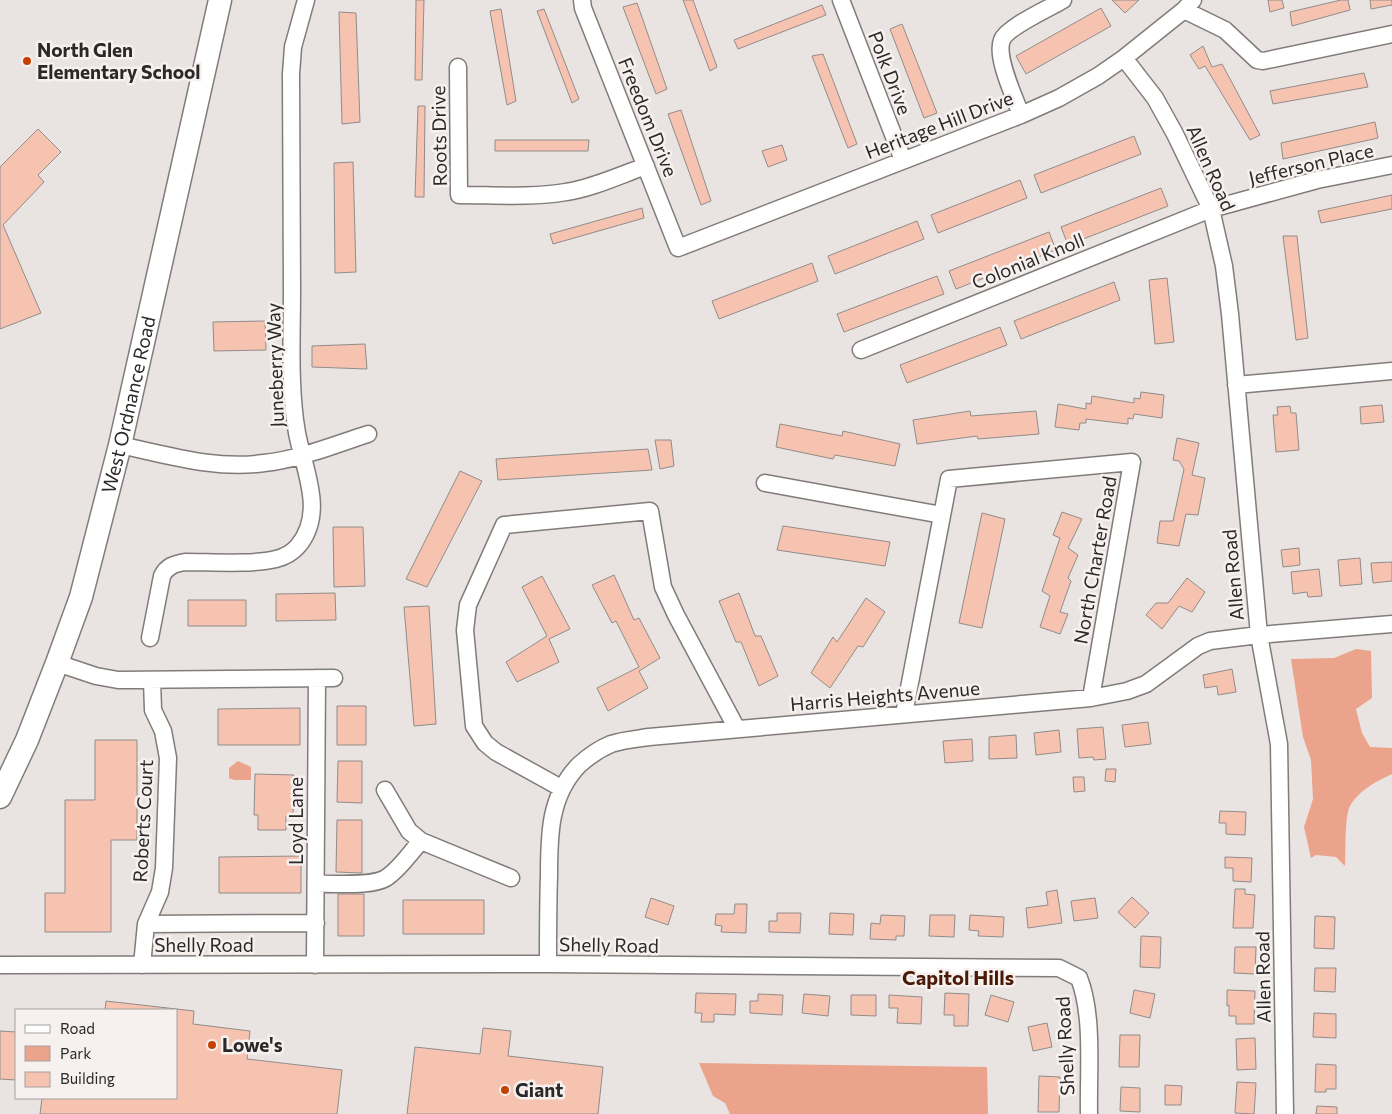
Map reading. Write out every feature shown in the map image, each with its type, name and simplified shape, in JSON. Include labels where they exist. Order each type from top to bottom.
[{"type":"main road","name":"West Ordnance Road","points":[[0,797],[27,740],[81,597],[120,445],[220,0]]},
{"type":"street","name":"Juneberry Way","points":[[150,638],[162,576],[165,570],[172,564],[271,560],[288,554],[298,545],[309,525],[313,498],[302,456],[294,412],[291,74],[293,47],[306,0]]},
{"type":"street","name":"Freedom Drive","points":[[582,0],[583,8],[678,248]]},
{"type":"street","name":"Polk Drive","points":[[841,0],[903,160]]},
{"type":"street","points":[[1021,115],[1000,55],[1002,40],[1010,30],[1063,0]]},
{"type":"street","points":[[1188,5],[1225,30],[1257,60],[1263,61],[1392,34]]},
{"type":"street","name":"Heritage Hill Drive","points":[[678,248],[1021,115],[1059,98],[1098,76],[1124,58],[1188,5]]},
{"type":"street","name":"Allen Road","points":[[1124,58],[1154,98],[1175,134],[1210,209],[1224,266],[1259,635],[1279,744],[1284,1114]]},
{"type":"street","name":"Roots Drive","points":[[458,67],[459,195],[538,196],[567,192],[593,186],[646,166]]},
{"type":"street","name":"Jefferson Place","points":[[1210,209],[1317,180],[1392,165]]},
{"type":"street","name":"Colonial Knoll","points":[[861,350],[1210,209]]},
{"type":"street","points":[[1236,385],[1392,371]]},
{"type":"street","points":[[120,445],[186,460],[226,465],[264,464],[302,456],[368,434]]},
{"type":"street","name":"North Charter Road","points":[[942,515],[949,479],[1132,462],[1091,698]]},
{"type":"street","points":[[765,483],[942,515],[904,714]]},
{"type":"street","points":[[561,788],[496,752],[485,743],[474,726],[465,630],[468,605],[504,525],[650,511],[663,587],[737,729]]},
{"type":"street","name":"Harris Heights Avenue","points":[[548,964],[549,840],[554,805],[561,788],[573,772],[585,760],[610,745],[649,737],[1091,698],[1127,692],[1146,684],[1189,652],[1204,644],[1259,635],[1392,624]]},
{"type":"street","points":[[57,663],[96,676],[118,680],[334,678]]},
{"type":"street","name":"Loyd Lane","points":[[315,965],[318,678]]},
{"type":"street","name":"Roberts Court","points":[[142,965],[146,924],[160,892],[164,868],[168,758],[163,730],[153,710],[152,680]]},
{"type":"street","points":[[385,790],[409,831],[421,840],[511,878]]},
{"type":"street","points":[[316,884],[363,883],[385,879],[421,840]]},
{"type":"street","points":[[146,924],[316,923]]},
{"type":"street","name":"Shelly Road","points":[[0,965],[548,964],[1059,968],[1079,978],[1085,994],[1088,1017],[1089,1114]]},
{"type":"green space","points":[[1356,649],[1371,651],[1372,698],[1356,709],[1362,733],[1370,747],[1392,748],[1392,774],[1364,790],[1351,804],[1346,825],[1345,866],[1336,857],[1316,855],[1311,858],[1304,827],[1313,799],[1311,760],[1303,737],[1291,659],[1334,658]]},
{"type":"green space","points":[[238,761],[251,767],[251,780],[234,780],[229,778],[229,768]]},
{"type":"green space","points":[[699,1063],[987,1067],[988,1114],[730,1114],[725,1103],[713,1096]]},
{"type":"building","points":[[416,0],[424,0],[422,80],[415,80]]},
{"type":"building","points":[[683,0],[693,0],[717,67],[710,71]]},
{"type":"building","points":[[1112,0],[1139,0],[1125,13]]},
{"type":"building","points":[[1268,0],[1282,0],[1284,8],[1270,12]]},
{"type":"building","points":[[1348,0],[1350,10],[1292,26],[1290,12]]},
{"type":"building","points":[[1370,0],[1392,0],[1392,5],[1371,9]]},
{"type":"building","points":[[637,3],[667,89],[656,94],[623,7]]},
{"type":"building","points":[[822,5],[826,15],[738,49],[734,40]]},
{"type":"building","points":[[1101,8],[1111,26],[1026,74],[1016,56]]},
{"type":"building","points":[[501,9],[516,101],[507,105],[490,11]]},
{"type":"building","points":[[544,9],[579,99],[572,103],[537,11]]},
{"type":"building","points":[[339,12],[356,13],[360,122],[342,124]]},
{"type":"building","points":[[902,24],[937,113],[924,118],[890,29]]},
{"type":"building","points":[[1203,46],[1212,67],[1222,64],[1260,135],[1250,140],[1205,66],[1199,69],[1190,55]]},
{"type":"building","points":[[823,54],[857,144],[848,148],[812,56]]},
{"type":"building","points":[[1364,73],[1368,87],[1273,104],[1270,91]]},
{"type":"building","points":[[418,106],[425,106],[424,197],[415,197]]},
{"type":"building","points":[[681,110],[711,201],[701,205],[668,114]]},
{"type":"building","points":[[1375,122],[1378,138],[1283,159],[1281,143]]},
{"type":"building","points":[[38,129],[61,152],[38,175],[44,182],[3,225],[41,313],[0,329],[0,167]]},
{"type":"building","points":[[1134,136],[1141,154],[1041,193],[1034,175]]},
{"type":"building","points":[[495,140],[589,140],[588,151],[495,151]]},
{"type":"building","points":[[782,145],[787,160],[768,167],[762,151]]},
{"type":"building","points":[[353,162],[356,272],[335,273],[334,163]]},
{"type":"building","points":[[1020,180],[1027,198],[938,233],[931,215]]},
{"type":"building","points":[[1161,188],[1168,206],[1068,245],[1061,227]]},
{"type":"building","points":[[1392,195],[1392,209],[1321,223],[1318,211]]},
{"type":"building","points":[[642,208],[644,218],[553,244],[550,234]]},
{"type":"building","points":[[917,221],[924,239],[835,274],[828,256]]},
{"type":"building","points":[[1049,232],[1056,250],[956,289],[949,271]]},
{"type":"building","points":[[1283,236],[1297,236],[1308,338],[1296,340]]},
{"type":"building","points":[[812,263],[818,281],[719,319],[712,301]]},
{"type":"building","points":[[937,276],[944,294],[844,332],[837,314]]},
{"type":"building","points":[[1167,278],[1174,342],[1155,344],[1149,280]]},
{"type":"building","points":[[1114,282],[1120,300],[1021,339],[1014,321]]},
{"type":"building","points":[[265,321],[266,350],[214,351],[213,322]]},
{"type":"building","points":[[1000,327],[1007,345],[907,383],[900,365]]},
{"type":"building","points":[[365,344],[367,369],[312,367],[312,346]]},
{"type":"building","points":[[1141,392],[1164,395],[1162,418],[1134,414],[1133,419],[1128,418],[1128,424],[1086,419],[1086,423],[1080,423],[1079,430],[1055,427],[1058,404],[1086,409],[1086,403],[1091,404],[1092,396],[1134,403],[1134,398],[1140,399]]},
{"type":"building","points":[[1382,405],[1384,422],[1361,424],[1360,407]]},
{"type":"building","points":[[1290,406],[1291,413],[1296,413],[1299,450],[1276,452],[1273,415],[1278,415],[1277,407]]},
{"type":"building","points":[[970,411],[971,416],[1036,411],[1039,434],[978,439],[977,436],[917,444],[913,420]]},
{"type":"building","points":[[780,424],[842,436],[843,431],[900,444],[895,466],[835,455],[833,459],[776,447]]},
{"type":"building","points":[[1177,438],[1199,443],[1192,475],[1205,478],[1198,515],[1186,514],[1179,546],[1157,543],[1160,521],[1173,521],[1184,469],[1179,461],[1173,460]]},
{"type":"building","points":[[655,440],[671,440],[674,466],[660,469]]},
{"type":"building","points":[[648,449],[652,470],[498,480],[496,459]]},
{"type":"building","points":[[460,471],[482,481],[427,587],[406,579]]},
{"type":"building","points":[[1062,512],[1082,519],[1068,548],[1078,555],[1068,578],[1071,581],[1060,612],[1068,614],[1060,634],[1040,627],[1050,596],[1042,591],[1060,538],[1053,535]]},
{"type":"building","points":[[982,513],[1005,519],[982,628],[959,623]]},
{"type":"building","points":[[783,526],[890,542],[885,566],[777,550]]},
{"type":"building","points":[[333,527],[363,527],[365,586],[334,587]]},
{"type":"building","points":[[1299,548],[1300,565],[1283,567],[1281,550]]},
{"type":"building","points":[[1360,558],[1362,584],[1340,586],[1338,560]]},
{"type":"building","points":[[1392,562],[1392,581],[1373,583],[1371,563]]},
{"type":"building","points":[[1319,569],[1322,596],[1308,597],[1307,592],[1293,594],[1291,572]]},
{"type":"building","points":[[614,575],[634,620],[639,618],[660,658],[639,671],[648,688],[608,711],[597,688],[639,667],[616,621],[612,623],[592,585]]},
{"type":"building","points":[[542,576],[570,629],[549,639],[559,662],[517,682],[506,662],[547,636],[522,587]]},
{"type":"building","points":[[1187,578],[1205,592],[1192,612],[1179,606],[1162,629],[1146,615],[1156,603],[1168,603]]},
{"type":"building","points":[[335,593],[336,620],[276,621],[276,594]]},
{"type":"building","points":[[739,593],[755,636],[761,636],[778,676],[759,686],[741,642],[736,642],[719,601]]},
{"type":"building","points":[[866,598],[885,612],[863,647],[858,646],[830,688],[811,673],[833,637],[837,642]]},
{"type":"building","points":[[188,600],[246,600],[246,626],[188,626]]},
{"type":"building","points":[[429,606],[436,724],[414,726],[404,607]]},
{"type":"building","points":[[1232,669],[1236,692],[1218,695],[1217,686],[1205,688],[1203,675]]},
{"type":"building","points":[[337,706],[366,706],[366,745],[337,745]]},
{"type":"building","points":[[300,708],[300,745],[218,745],[218,709]]},
{"type":"building","points":[[1148,722],[1151,744],[1125,747],[1122,725]]},
{"type":"building","points":[[1103,727],[1106,759],[1094,760],[1093,757],[1079,758],[1077,729]]},
{"type":"building","points":[[1059,730],[1061,752],[1036,755],[1034,733]]},
{"type":"building","points":[[1016,735],[1017,758],[989,759],[989,737]]},
{"type":"building","points":[[972,739],[973,761],[945,763],[943,741]]},
{"type":"building","points":[[95,740],[137,740],[137,840],[111,840],[111,932],[45,932],[45,893],[65,893],[65,800],[95,800]]},
{"type":"building","points":[[338,761],[362,761],[362,803],[337,802]]},
{"type":"building","points":[[1106,769],[1116,769],[1115,782],[1105,781]]},
{"type":"building","points":[[255,774],[294,775],[293,816],[286,816],[286,830],[258,830],[258,815],[254,815]]},
{"type":"building","points":[[1073,777],[1084,777],[1085,791],[1074,792]]},
{"type":"building","points":[[1220,811],[1246,812],[1245,835],[1226,834],[1226,823],[1219,823]]},
{"type":"building","points":[[337,820],[362,820],[362,873],[336,872]]},
{"type":"building","points":[[301,856],[301,893],[219,893],[219,857]]},
{"type":"building","points":[[1225,857],[1252,858],[1251,882],[1233,881],[1233,868],[1225,868]]},
{"type":"building","points":[[1235,889],[1245,889],[1245,894],[1255,895],[1253,928],[1233,928]]},
{"type":"building","points":[[1057,890],[1062,923],[1028,928],[1026,908],[1048,905],[1046,892]]},
{"type":"building","points":[[338,894],[364,894],[364,936],[338,936]]},
{"type":"building","points":[[1132,897],[1149,913],[1135,928],[1118,912]]},
{"type":"building","points":[[651,898],[674,906],[668,925],[645,917]]},
{"type":"building","points":[[1095,898],[1098,918],[1074,921],[1071,901]]},
{"type":"building","points":[[403,900],[484,900],[484,934],[403,934]]},
{"type":"building","points":[[735,904],[747,904],[746,933],[721,932],[722,926],[715,925],[716,914],[734,914]]},
{"type":"building","points":[[777,913],[801,913],[800,933],[769,932],[769,921],[777,921]]},
{"type":"building","points":[[830,913],[854,914],[853,935],[829,934]]},
{"type":"building","points":[[881,915],[905,916],[904,936],[896,936],[896,940],[870,939],[871,923],[880,924]]},
{"type":"building","points":[[930,915],[955,915],[954,937],[929,936]]},
{"type":"building","points":[[970,915],[1004,917],[1003,937],[978,936],[979,931],[969,930]]},
{"type":"building","points":[[1315,916],[1335,917],[1334,949],[1314,948]]},
{"type":"building","points":[[1141,936],[1161,937],[1160,968],[1140,967]]},
{"type":"building","points":[[1235,947],[1256,947],[1255,974],[1234,973]]},
{"type":"building","points":[[1315,968],[1336,968],[1335,992],[1314,991]]},
{"type":"building","points":[[1134,990],[1155,994],[1150,1018],[1130,1013]]},
{"type":"building","points":[[1227,990],[1255,991],[1254,1024],[1236,1024],[1236,1016],[1229,1016]]},
{"type":"building","points":[[696,993],[736,994],[735,1015],[714,1014],[714,1022],[701,1022],[702,1013],[695,1013]]},
{"type":"building","points":[[945,993],[969,994],[968,1026],[954,1026],[954,1015],[944,1015]]},
{"type":"building","points":[[758,994],[783,995],[782,1015],[750,1013],[750,1001],[758,1001]]},
{"type":"building","points":[[804,994],[830,996],[828,1016],[802,1013]]},
{"type":"building","points":[[851,995],[876,995],[876,1016],[851,1015]]},
{"type":"building","points":[[889,995],[922,997],[921,1024],[897,1023],[898,1008],[889,1008]]},
{"type":"building","points":[[991,995],[1014,1002],[1008,1022],[985,1015]]},
{"type":"building","name":"Lowe's","points":[[106,1001],[176,1009],[105,1009]]},
{"type":"building","name":"Lowe's","points":[[178,1009],[194,1011],[193,1024],[250,1031],[247,1059],[342,1070],[337,1114],[40,1114],[42,1099],[178,1099]]},
{"type":"building","points":[[1314,1013],[1336,1014],[1336,1038],[1313,1037]]},
{"type":"building","points":[[1047,1023],[1052,1047],[1033,1051],[1028,1027]]},
{"type":"building","name":"Giant","points":[[483,1028],[511,1031],[508,1056],[603,1067],[598,1114],[407,1114],[415,1047],[480,1054]]},
{"type":"building","points":[[0,1031],[15,1032],[15,1080],[0,1079]]},
{"type":"building","points":[[1120,1035],[1140,1035],[1139,1067],[1119,1067]]},
{"type":"building","points":[[1255,1038],[1256,1069],[1237,1070],[1236,1039]]},
{"type":"building","points":[[1316,1064],[1336,1065],[1336,1089],[1326,1089],[1326,1092],[1315,1092]]},
{"type":"building","points":[[1039,1076],[1060,1077],[1059,1112],[1038,1112]]},
{"type":"building","points":[[1237,1082],[1256,1083],[1254,1114],[1235,1113]]},
{"type":"building","points":[[1165,1085],[1182,1086],[1181,1105],[1165,1105]]},
{"type":"building","points":[[1121,1087],[1140,1088],[1140,1112],[1120,1111]]},
{"type":"building","points":[[1317,1106],[1337,1107],[1337,1114],[1316,1114]]},
{"type":"place","name":"North Glen Elementary School","points":[[27,61]]},
{"type":"place","name":"Lowe's","points":[[212,1045]]},
{"type":"place","name":"Giant","points":[[505,1090]]},
{"type":"district","name":"Capitol Hills","points":[[958,978]]}]
